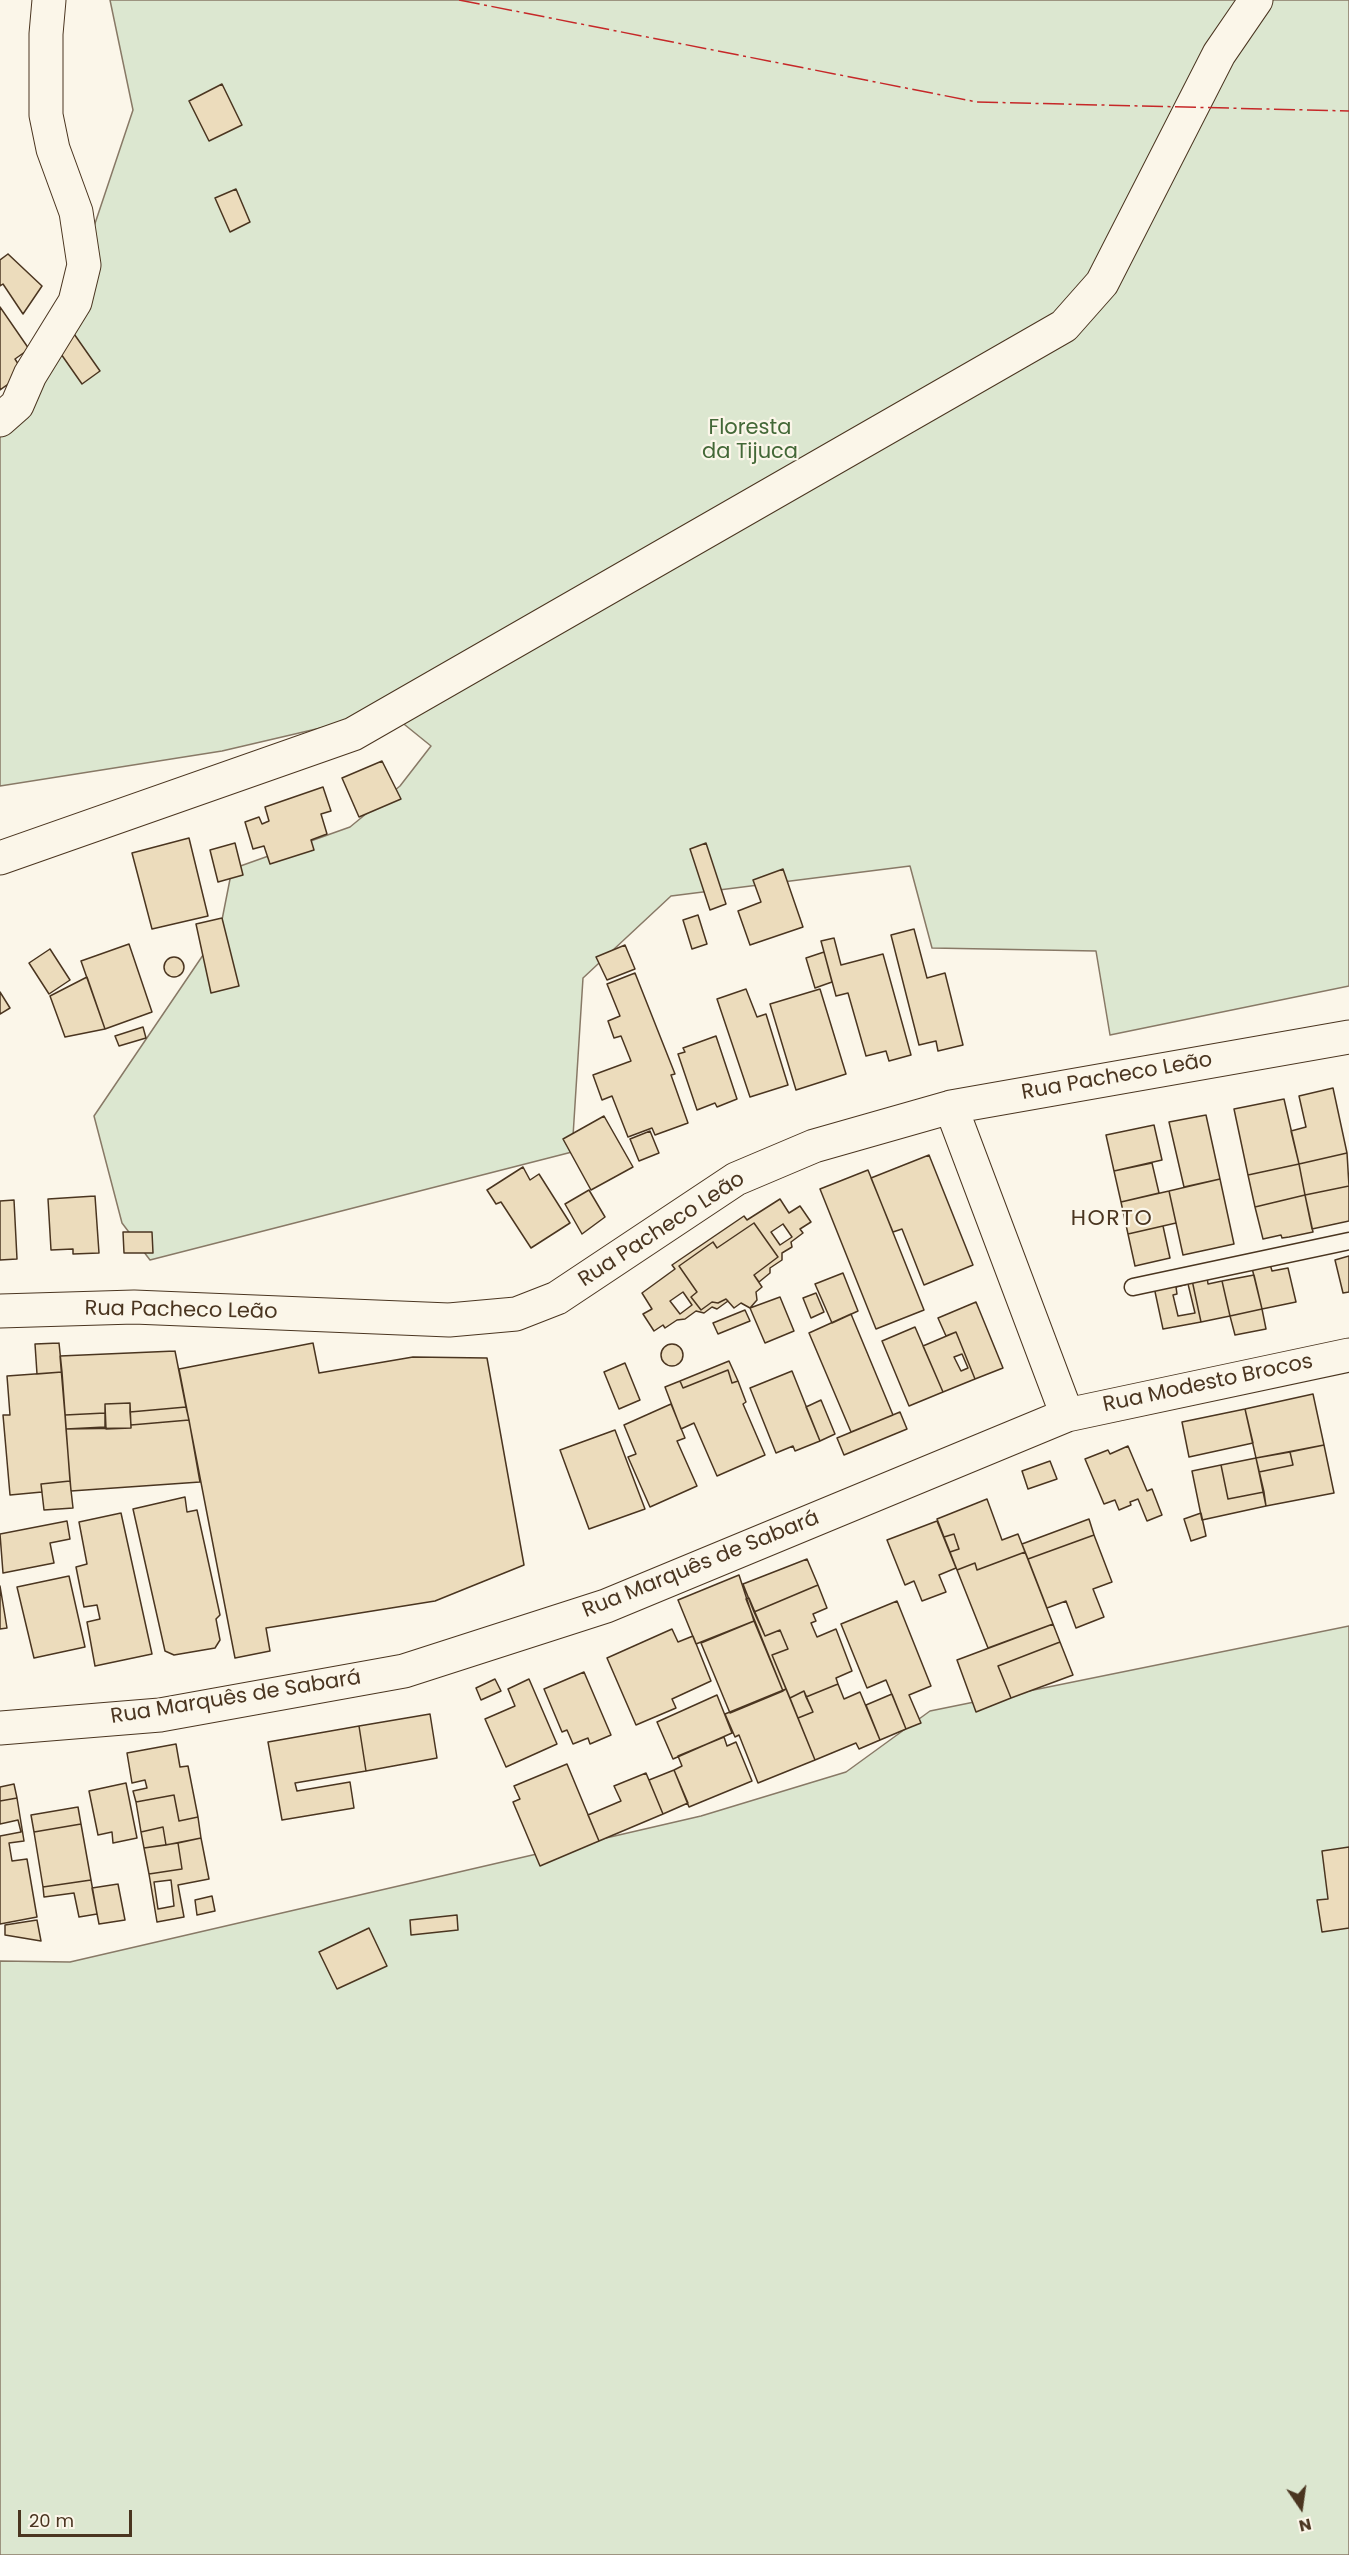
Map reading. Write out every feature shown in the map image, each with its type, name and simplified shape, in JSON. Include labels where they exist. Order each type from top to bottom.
[{"type":"street","points":[[0,420],[17,405],[30,375],[75,302],[84,265],[76,212],[53,149],[46,115],[46,34],[49,0]]},
{"type":"street","points":[[0,858],[353,734],[1064,326],[1102,283],[1220,54],[1256,0]]},
{"type":"street","name":"Rua Pacheco Leão","points":[[0,1311],[134,1307],[449,1320],[516,1314],[558,1298],[736,1179],[814,1146],[951,1107],[1349,1037]]},
{"type":"street","points":[[951,1107],[1067,1415]]},
{"type":"street","name":"Rua Modesto Brocos","points":[[1067,1415],[1349,1354]]},
{"type":"street","name":"Rua Marquês de Sabará","points":[[0,1728],[160,1715],[404,1671],[606,1606],[1067,1415]]},
{"type":"lane","points":[[1132,1287],[1349,1241]]},
{"type":"green space","name":"Floresta da Tijuca","points":[[110,0],[1349,0],[1349,986],[1110,1035],[1096,951],[932,948],[910,866],[671,896],[583,978],[572,1152],[150,1260],[122,1223],[94,1116],[220,930],[232,869],[350,827],[400,786],[431,746],[389,712],[222,751],[0,786],[0,414],[64,316],[133,110]]},
{"type":"green space","points":[[1349,1626],[1349,2555],[0,2555],[0,1961],[70,1962],[701,1816],[846,1772],[930,1711]]},
{"type":"building","points":[[222,84],[242,125],[209,141],[189,101]]},
{"type":"building","points":[[236,189],[250,222],[230,232],[215,198]]},
{"type":"building","points":[[8,254],[42,286],[23,314],[3,284],[0,286],[0,260]]},
{"type":"building","points":[[0,307],[29,349],[15,359],[24,373],[0,390]]},
{"type":"building","points":[[72,331],[100,371],[82,384],[54,344]]},
{"type":"building","points":[[382,761],[401,799],[359,817],[342,778]]},
{"type":"building","points":[[323,787],[331,811],[321,814],[327,834],[311,840],[314,850],[270,864],[264,846],[253,849],[245,822],[259,817],[262,824],[269,821],[265,807]]},
{"type":"building","points":[[189,838],[208,916],[152,929],[132,853]]},
{"type":"building","points":[[235,843],[243,875],[218,882],[210,850]]},
{"type":"building","points":[[706,843],[726,904],[710,910],[690,849]]},
{"type":"building","points":[[783,869],[803,927],[750,945],[738,911],[761,902],[753,880]]},
{"type":"building","points":[[698,915],[707,944],[692,949],[683,920]]},
{"type":"building","points":[[222,918],[239,986],[211,993],[196,924]]},
{"type":"building","points":[[914,929],[927,978],[945,973],[963,1045],[938,1051],[936,1041],[919,1045],[891,935]]},
{"type":"building","points":[[834,938],[841,965],[883,954],[911,1055],[889,1061],[886,1051],[866,1056],[848,993],[836,996],[821,941]]},
{"type":"building","points":[[129,944],[152,1012],[105,1029],[81,961]]},
{"type":"building","points":[[625,945],[635,969],[607,980],[596,957]]},
{"type":"building","points":[[50,949],[70,980],[49,994],[29,963]]},
{"type":"building","points":[[824,952],[832,982],[815,988],[806,958]]},
{"type":"building","points":[[174,957],[181,960],[184,967],[181,974],[174,977],[167,974],[164,967],[167,960]]},
{"type":"building","points":[[635,973],[675,1074],[671,1075],[688,1123],[655,1135],[652,1128],[628,1137],[612,1096],[602,1100],[593,1075],[631,1061],[621,1036],[614,1038],[608,1021],[620,1016],[607,984]]},
{"type":"building","points":[[87,977],[105,1029],[65,1037],[50,996]]},
{"type":"building","points":[[746,989],[757,1017],[766,1014],[788,1085],[750,1097],[717,999]]},
{"type":"building","points":[[820,989],[846,1074],[796,1090],[770,1004]]},
{"type":"building","points":[[0,992],[10,1008],[0,1014]]},
{"type":"building","points":[[143,1027],[146,1038],[119,1046],[115,1036]]},
{"type":"building","points":[[716,1036],[737,1099],[717,1107],[715,1103],[697,1110],[678,1054],[685,1052],[683,1048]]},
{"type":"building","points":[[1333,1088],[1347,1153],[1299,1164],[1291,1131],[1306,1127],[1299,1096]]},
{"type":"building","points":[[1284,1099],[1299,1164],[1248,1175],[1234,1109]]},
{"type":"building","points":[[1206,1115],[1220,1179],[1184,1187],[1169,1122]]},
{"type":"building","points":[[604,1116],[633,1167],[591,1190],[563,1139]]},
{"type":"building","points":[[1154,1125],[1162,1160],[1114,1171],[1106,1135]]},
{"type":"building","points":[[650,1131],[659,1153],[639,1161],[630,1139]]},
{"type":"building","points":[[1347,1153],[1349,1186],[1305,1195],[1299,1164]]},
{"type":"building","points":[[929,1155],[973,1265],[924,1285],[902,1229],[893,1232],[871,1178]]},
{"type":"building","points":[[1152,1163],[1159,1193],[1121,1202],[1114,1171]]},
{"type":"building","points":[[1299,1164],[1305,1195],[1255,1207],[1248,1175]]},
{"type":"building","points":[[523,1167],[530,1180],[539,1174],[570,1223],[531,1248],[501,1202],[496,1204],[487,1190]]},
{"type":"building","points":[[868,1170],[924,1310],[876,1329],[820,1189]]},
{"type":"building","points":[[1220,1179],[1234,1244],[1183,1255],[1169,1191]]},
{"type":"building","points":[[1349,1186],[1349,1221],[1312,1229],[1305,1195]]},
{"type":"building","points":[[589,1190],[605,1217],[582,1234],[565,1204]]},
{"type":"building","points":[[1169,1191],[1176,1223],[1128,1234],[1121,1202]]},
{"type":"building","points":[[1305,1195],[1313,1232],[1263,1239],[1255,1207]]},
{"type":"building","points":[[95,1196],[99,1253],[73,1254],[73,1249],[51,1250],[48,1199]]},
{"type":"building","points":[[780,1199],[789,1213],[800,1206],[811,1222],[800,1229],[803,1233],[791,1242],[792,1247],[782,1253],[782,1260],[770,1268],[770,1273],[759,1282],[754,1275],[778,1257],[754,1223],[717,1248],[713,1242],[679,1266],[697,1292],[691,1297],[701,1310],[712,1302],[718,1303],[726,1299],[728,1301],[717,1309],[712,1307],[704,1313],[696,1311],[685,1319],[677,1320],[665,1328],[663,1325],[654,1331],[643,1314],[652,1309],[642,1293],[675,1269],[672,1265],[744,1216],[747,1220]],"holes":[[[783,1224],[792,1237],[780,1245],[771,1232]],[[683,1292],[692,1305],[680,1314],[670,1301]]]},
{"type":"building","points":[[14,1200],[17,1259],[0,1260],[0,1201]]},
{"type":"building","points":[[754,1223],[778,1257],[754,1275],[762,1287],[756,1292],[757,1300],[750,1308],[741,1303],[734,1308],[726,1299],[718,1303],[712,1302],[701,1310],[691,1297],[697,1292],[679,1266],[713,1242],[717,1248]]},
{"type":"building","points":[[1163,1226],[1170,1258],[1135,1266],[1128,1234]]},
{"type":"building","points":[[123,1232],[152,1232],[153,1253],[124,1253]]},
{"type":"building","points":[[1349,1256],[1349,1292],[1343,1293],[1335,1260]]},
{"type":"building","points":[[1270,1264],[1272,1271],[1288,1268],[1296,1302],[1262,1309],[1252,1268]]},
{"type":"building","points":[[843,1273],[858,1311],[832,1323],[815,1284]]},
{"type":"building","points":[[1254,1275],[1262,1309],[1230,1316],[1222,1281]]},
{"type":"building","points":[[1207,1277],[1208,1284],[1222,1281],[1230,1316],[1201,1322],[1192,1280]]},
{"type":"building","points":[[1192,1280],[1201,1322],[1163,1329],[1154,1287]],"holes":[[[1188,1284],[1195,1313],[1178,1316],[1173,1295],[1177,1294],[1176,1287]]]},
{"type":"building","points":[[816,1293],[824,1312],[811,1318],[803,1298]]},
{"type":"building","points":[[780,1297],[794,1331],[765,1343],[750,1308]]},
{"type":"building","points":[[976,1302],[1003,1368],[975,1379],[956,1332],[946,1336],[938,1318]]},
{"type":"building","points":[[1262,1309],[1266,1329],[1235,1335],[1230,1316]]},
{"type":"building","points":[[745,1310],[750,1321],[718,1334],[713,1323]]},
{"type":"building","points":[[851,1314],[893,1415],[851,1432],[809,1333]]},
{"type":"building","points":[[915,1327],[943,1392],[909,1406],[882,1341]]},
{"type":"building","points":[[956,1332],[975,1379],[943,1392],[923,1346]],"holes":[[[962,1354],[968,1368],[961,1371],[954,1357]]]},
{"type":"building","points":[[59,1343],[62,1372],[37,1374],[35,1344]]},
{"type":"building","points":[[313,1343],[319,1373],[413,1357],[487,1358],[524,1565],[435,1601],[266,1628],[270,1651],[235,1658],[179,1369]]},
{"type":"building","points":[[672,1344],[680,1347],[683,1355],[680,1363],[672,1366],[664,1363],[661,1355],[664,1347]]},
{"type":"building","points":[[175,1351],[186,1407],[130,1412],[130,1403],[105,1404],[105,1413],[65,1415],[60,1356]]},
{"type":"building","points":[[729,1361],[738,1381],[732,1383],[728,1370],[683,1388],[680,1381]]},
{"type":"building","points":[[625,1363],[640,1400],[619,1409],[604,1372]]},
{"type":"building","points":[[728,1370],[732,1383],[738,1381],[746,1402],[743,1404],[765,1455],[717,1476],[694,1423],[681,1429],[665,1387],[680,1381],[683,1388]]},
{"type":"building","points":[[792,1371],[820,1441],[795,1451],[793,1446],[776,1453],[750,1388]]},
{"type":"building","points":[[62,1372],[70,1481],[41,1484],[42,1492],[10,1495],[3,1415],[10,1415],[7,1376]]},
{"type":"building","points":[[1313,1394],[1324,1445],[1256,1458],[1245,1409]]},
{"type":"building","points":[[821,1400],[835,1434],[820,1441],[806,1407]]},
{"type":"building","points":[[130,1403],[131,1428],[106,1429],[105,1404]]},
{"type":"building","points":[[671,1404],[685,1438],[677,1441],[697,1486],[650,1507],[628,1457],[636,1454],[624,1425]]},
{"type":"building","points":[[186,1407],[189,1420],[131,1425],[130,1412]]},
{"type":"building","points":[[1245,1409],[1253,1443],[1189,1457],[1182,1422]]},
{"type":"building","points":[[900,1412],[907,1429],[844,1455],[837,1438]]},
{"type":"building","points":[[105,1413],[105,1427],[66,1429],[65,1415]]},
{"type":"building","points":[[189,1420],[200,1482],[71,1491],[66,1429],[131,1428],[131,1425]]},
{"type":"building","points":[[615,1430],[645,1509],[589,1529],[560,1450]]},
{"type":"building","points":[[1324,1445],[1334,1493],[1266,1506],[1259,1472],[1293,1465],[1290,1452]]},
{"type":"building","points":[[1128,1446],[1147,1491],[1152,1489],[1162,1515],[1147,1521],[1138,1499],[1119,1510],[1115,1500],[1104,1504],[1085,1459],[1108,1450],[1110,1454]]},
{"type":"building","points":[[1290,1452],[1293,1465],[1259,1472],[1256,1458]]},
{"type":"building","points":[[1256,1458],[1264,1492],[1228,1499],[1221,1465]]},
{"type":"building","points":[[1050,1461],[1057,1479],[1028,1489],[1022,1471]]},
{"type":"building","points":[[1221,1465],[1228,1499],[1264,1492],[1266,1506],[1202,1520],[1192,1471]]},
{"type":"building","points":[[70,1481],[73,1508],[44,1510],[41,1484]]},
{"type":"building","points":[[185,1497],[187,1512],[197,1510],[220,1615],[216,1619],[220,1640],[215,1648],[174,1655],[165,1651],[133,1509]]},
{"type":"building","points":[[987,1499],[1002,1540],[1018,1534],[1025,1552],[977,1570],[975,1563],[957,1570],[950,1552],[959,1549],[954,1534],[944,1537],[937,1519]]},
{"type":"building","points":[[121,1513],[152,1654],[95,1666],[87,1622],[100,1619],[97,1605],[84,1607],[76,1567],[87,1564],[79,1522]]},
{"type":"building","points":[[1201,1513],[1206,1536],[1191,1541],[1184,1519]]},
{"type":"building","points":[[1089,1519],[1094,1535],[1028,1559],[1022,1544]]},
{"type":"building","points":[[67,1521],[70,1539],[50,1543],[54,1563],[3,1573],[0,1534]]},
{"type":"building","points":[[937,1521],[956,1568],[939,1575],[946,1592],[922,1601],[914,1581],[905,1585],[887,1540]]},
{"type":"building","points":[[954,1534],[959,1549],[950,1552],[944,1537]]},
{"type":"building","points":[[1094,1535],[1112,1582],[1093,1589],[1104,1617],[1076,1628],[1066,1601],[1047,1608],[1028,1559]]},
{"type":"building","points":[[1025,1552],[1053,1624],[988,1648],[957,1570],[975,1563],[977,1570]]},
{"type":"building","points":[[807,1559],[818,1585],[754,1612],[743,1584]]},
{"type":"building","points":[[739,1575],[754,1621],[696,1644],[678,1600]]},
{"type":"building","points":[[69,1576],[85,1647],[34,1658],[17,1587]]},
{"type":"building","points":[[818,1585],[827,1608],[813,1614],[816,1621],[811,1623],[817,1637],[836,1629],[852,1671],[836,1678],[838,1684],[806,1697],[804,1691],[790,1698],[772,1655],[788,1649],[780,1630],[765,1636],[754,1612]]},
{"type":"building","points":[[0,1586],[7,1628],[0,1629]]},
{"type":"building","points":[[749,1598],[765,1636],[780,1630],[788,1649],[772,1655],[786,1689],[783,1691],[746,1599]]},
{"type":"building","points":[[897,1601],[931,1686],[909,1695],[921,1723],[906,1729],[886,1680],[867,1688],[841,1624]]},
{"type":"building","points":[[754,1621],[783,1691],[730,1713],[701,1643]]},
{"type":"building","points":[[1053,1624],[1060,1642],[998,1666],[1011,1698],[976,1712],[957,1660]]},
{"type":"building","points":[[672,1629],[678,1642],[693,1636],[711,1681],[672,1699],[676,1708],[636,1725],[607,1658]]},
{"type":"building","points":[[1060,1642],[1073,1675],[1011,1698],[998,1666]]},
{"type":"building","points":[[584,1672],[611,1735],[590,1744],[588,1738],[573,1744],[567,1730],[562,1732],[544,1689]]},
{"type":"building","points":[[495,1679],[501,1691],[481,1700],[476,1688]]},
{"type":"building","points":[[529,1679],[557,1744],[506,1767],[485,1719],[515,1706],[508,1689]]},
{"type":"building","points":[[838,1684],[844,1699],[860,1692],[880,1740],[859,1749],[856,1743],[815,1760],[798,1718],[813,1712],[806,1697]]},
{"type":"building","points":[[786,1689],[815,1760],[758,1783],[739,1735],[735,1737],[725,1714]]},
{"type":"building","points":[[804,1691],[813,1712],[798,1718],[790,1698]]},
{"type":"building","points":[[892,1694],[906,1729],[880,1740],[866,1705]]},
{"type":"building","points":[[717,1695],[732,1733],[673,1759],[657,1722]]},
{"type":"building","points":[[430,1714],[437,1758],[366,1771],[359,1726]]},
{"type":"building","points":[[359,1726],[366,1771],[295,1783],[297,1791],[350,1782],[354,1808],[282,1820],[268,1742]]},
{"type":"building","points":[[724,1737],[727,1746],[736,1742],[752,1781],[689,1807],[674,1770],[682,1766],[678,1756]]},
{"type":"building","points":[[176,1744],[180,1767],[188,1766],[198,1817],[179,1821],[174,1795],[136,1802],[133,1791],[147,1788],[145,1780],[132,1783],[127,1753]]},
{"type":"building","points":[[567,1764],[599,1841],[540,1866],[513,1802],[520,1799],[514,1786]]},
{"type":"building","points":[[674,1770],[688,1803],[663,1814],[649,1780]]},
{"type":"building","points":[[646,1773],[663,1814],[599,1841],[588,1815],[621,1801],[614,1786]]},
{"type":"building","points":[[126,1783],[137,1838],[113,1843],[112,1832],[98,1835],[89,1791]]},
{"type":"building","points":[[14,1784],[17,1798],[0,1801],[0,1787]]},
{"type":"building","points":[[174,1795],[179,1821],[198,1817],[201,1838],[166,1845],[163,1827],[141,1832],[136,1802]]},
{"type":"building","points":[[17,1798],[24,1841],[9,1843],[12,1861],[27,1859],[37,1917],[0,1924],[0,1836],[21,1832],[18,1820],[0,1824],[0,1801]]},
{"type":"building","points":[[78,1807],[81,1824],[34,1832],[31,1815]]},
{"type":"building","points":[[81,1824],[91,1880],[43,1887],[34,1832]]},
{"type":"building","points":[[163,1827],[166,1845],[144,1848],[141,1832]]},
{"type":"building","points":[[201,1838],[209,1879],[178,1885],[184,1917],[157,1922],[149,1874],[182,1869],[178,1843]],"holes":[[[171,1880],[174,1906],[158,1909],[154,1882]]]},
{"type":"building","points":[[178,1843],[182,1869],[149,1874],[144,1848]]},
{"type":"building","points":[[1349,1847],[1349,1928],[1322,1932],[1317,1900],[1328,1899],[1322,1851]]},
{"type":"building","points":[[91,1880],[97,1914],[79,1917],[74,1893],[44,1897],[43,1887]]},
{"type":"building","points":[[118,1884],[125,1920],[99,1924],[92,1888]]},
{"type":"building","points":[[212,1896],[215,1911],[197,1915],[195,1900]]},
{"type":"building","points":[[457,1915],[458,1930],[411,1935],[410,1920]]},
{"type":"building","points":[[37,1920],[41,1941],[5,1935],[5,1925]]},
{"type":"building","points":[[369,1928],[387,1966],[337,1989],[319,1952]]},
{"type":"power","points":[[459,0],[977,102],[1349,111]]},
{"type":"district","name":"HORTO","points":[[1112,1219]]}]
